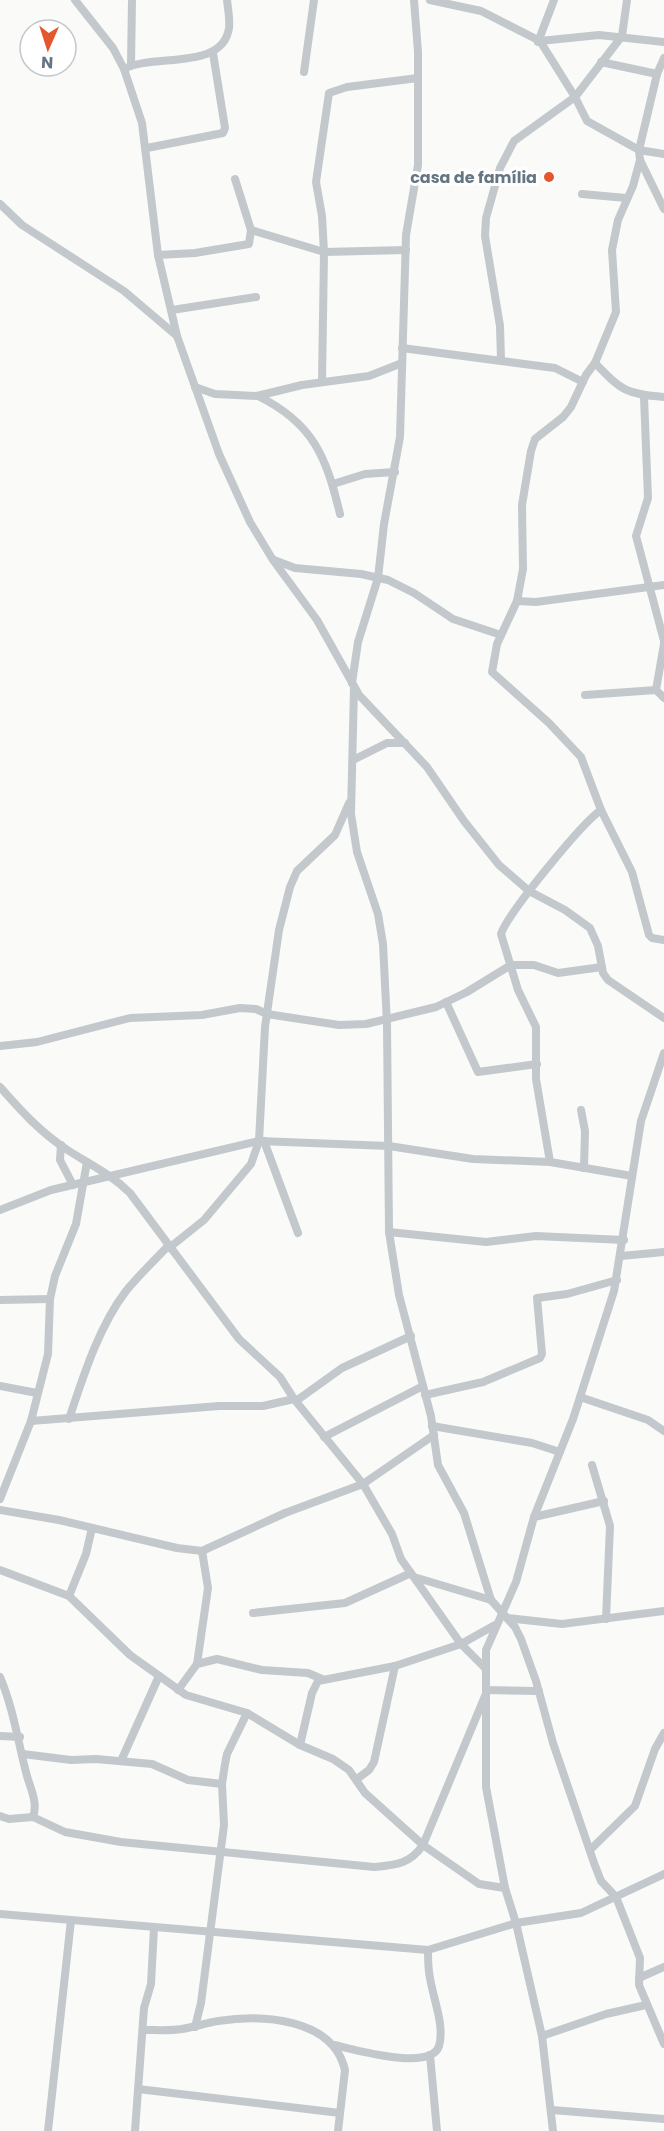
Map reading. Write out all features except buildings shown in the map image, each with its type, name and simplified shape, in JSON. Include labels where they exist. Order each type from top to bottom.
[{"type":"street","points":[[75,0],[127,67]]},
{"type":"street","points":[[132,0],[127,67],[147,148],[158,255],[177,336],[232,483],[273,560],[318,620],[353,685],[427,767],[498,865],[529,891],[566,910],[590,928],[598,946],[603,973],[615,986],[664,1018]]},
{"type":"street","points":[[127,67],[213,53],[224,42],[229,28],[227,0]]},
{"type":"street","points":[[304,72],[314,0]]},
{"type":"street","points":[[414,0],[418,78],[417,165],[406,250],[402,418],[395,472],[384,524],[378,578],[358,642],[353,685],[351,797],[357,852],[379,924],[387,1021],[389,1233],[399,1295],[424,1390],[438,1465],[464,1513],[491,1600],[521,1639],[539,1691],[553,1743],[601,1881],[616,1897],[640,1958],[639,1978],[646,2005],[664,2044]]},
{"type":"street","points":[[430,0],[489,14],[539,41],[576,97],[587,121],[640,155],[664,154]]},
{"type":"street","points":[[539,41],[555,0]]},
{"type":"street","points":[[501,360],[500,326],[485,236],[486,218],[500,168],[509,149],[522,133],[576,97],[622,36],[627,0]]},
{"type":"street","points":[[539,41],[581,36],[622,36],[664,42]]},
{"type":"street","points":[[147,148],[224,134],[213,53]]},
{"type":"street","points":[[664,58],[657,74],[640,155],[618,220],[612,250],[616,312],[596,363],[583,382],[571,407],[564,417],[536,439],[531,451],[522,505],[524,550],[517,601],[501,635],[492,672],[575,749],[581,758],[601,810],[632,872],[649,935],[652,938],[664,940]]},
{"type":"street","points":[[601,62],[657,74]]},
{"type":"street","points":[[322,382],[324,252],[322,216],[315,182],[329,93],[347,87],[386,84],[418,78]]},
{"type":"street","points":[[640,155],[664,209]]},
{"type":"street","points":[[158,255],[195,253],[246,245],[251,240],[250,230],[235,179]]},
{"type":"street","points":[[582,194],[626,198]]},
{"type":"street","points":[[0,204],[22,225],[123,291],[177,336]]},
{"type":"street","points":[[250,230],[324,252],[406,250]]},
{"type":"street","points":[[172,310],[256,297]]},
{"type":"street","points":[[402,348],[555,368],[583,382]]},
{"type":"street","points":[[195,387],[214,394],[257,396],[282,389],[369,376],[402,363]]},
{"type":"street","points":[[596,363],[615,384],[644,397],[664,397]]},
{"type":"street","points":[[278,406],[282,389]]},
{"type":"street","points":[[204,410],[214,394]]},
{"type":"street","points":[[257,396],[278,406],[306,429],[313,438],[333,484],[340,514]]},
{"type":"street","points":[[644,397],[648,498],[639,518],[636,536],[664,642],[657,690],[664,698]]},
{"type":"street","points":[[333,484],[365,474],[395,472]]},
{"type":"street","points":[[273,560],[295,568],[361,573],[378,578],[403,587],[453,619],[501,635]]},
{"type":"street","points":[[517,601],[536,602],[648,585],[664,585]]},
{"type":"street","points":[[585,695],[657,690]]},
{"type":"street","points":[[353,760],[387,743],[405,743]]},
{"type":"street","points":[[69,1419],[81,1381],[110,1316],[126,1291],[169,1247],[204,1220],[251,1164],[261,1141],[267,1014],[279,930],[292,879],[297,871],[335,835],[351,797]]},
{"type":"street","points":[[550,1162],[536,1079],[534,1018],[522,999],[502,930],[529,891],[585,825],[601,810]]},
{"type":"street","points":[[0,1046],[37,1042],[145,1016],[202,1015],[240,1008],[339,1025],[387,1021],[446,1002],[511,964],[534,965],[558,974],[602,967]]},
{"type":"street","points":[[446,1002],[478,1072],[537,1064]]},
{"type":"street","points":[[197,1664],[217,1659],[262,1670],[308,1673],[322,1678],[357,1675],[395,1666],[461,1644],[496,1624],[504,1616],[534,1517],[580,1397],[617,1280],[641,1121],[664,1053]]},
{"type":"street","points":[[0,1087],[34,1125],[61,1145],[112,1176],[130,1193],[239,1339],[280,1377],[295,1400],[363,1484],[413,1575],[461,1644],[485,1668]]},
{"type":"street","points":[[581,1110],[585,1131],[584,1168]]},
{"type":"street","points":[[261,1141],[298,1233]]},
{"type":"street","points":[[0,1210],[51,1190],[261,1141],[389,1146],[473,1159],[550,1162],[632,1176]]},
{"type":"street","points":[[61,1145],[60,1160],[73,1185]]},
{"type":"street","points":[[0,1499],[31,1421],[48,1354],[50,1299],[55,1276],[76,1224],[87,1162]]},
{"type":"street","points":[[389,1233],[486,1242],[536,1236],[624,1239]]},
{"type":"street","points":[[621,1256],[664,1252]]},
{"type":"street","points":[[324,1437],[424,1390],[483,1382],[540,1358],[542,1354],[537,1298],[576,1292],[617,1280]]},
{"type":"street","points":[[0,1300],[50,1299]]},
{"type":"street","points":[[31,1421],[219,1406],[263,1406],[295,1400],[342,1368],[411,1336]]},
{"type":"street","points":[[0,1386],[37,1393]]},
{"type":"street","points":[[580,1397],[648,1420],[664,1431]]},
{"type":"street","points":[[0,1510],[177,1548],[202,1551],[285,1513],[363,1484],[433,1430],[532,1443],[560,1452]]},
{"type":"street","points":[[592,1465],[604,1502],[610,1541],[606,1619]]},
{"type":"street","points":[[534,1517],[604,1502]]},
{"type":"street","points":[[69,1596],[86,1554],[92,1528]]},
{"type":"street","points":[[178,1690],[197,1664],[208,1588],[202,1551]]},
{"type":"street","points":[[0,1570],[69,1596],[130,1655],[178,1690],[198,1700],[247,1713],[300,1745],[333,1759],[357,1779],[364,1793],[423,1845],[479,1884],[505,1888]]},
{"type":"street","points":[[253,1613],[345,1603],[413,1575],[491,1600]]},
{"type":"street","points":[[504,1616],[562,1624],[664,1611]]},
{"type":"street","points":[[496,1624],[486,1650],[484,1776],[505,1888],[516,1923],[542,2036],[553,2131]]},
{"type":"street","points":[[357,1779],[369,1770],[374,1762],[395,1666]]},
{"type":"street","points":[[121,1761],[159,1676]]},
{"type":"street","points":[[0,1677],[20,1737],[35,1805],[33,1817]]},
{"type":"street","points":[[300,1745],[312,1693],[322,1678]]},
{"type":"street","points":[[486,1692],[539,1691]]},
{"type":"street","points":[[0,1816],[9,1819],[33,1817],[65,1832],[122,1842],[374,1866],[400,1865],[416,1856],[423,1845],[486,1692]]},
{"type":"street","points":[[195,2027],[201,2003],[224,1825],[222,1784],[227,1754],[247,1713]]},
{"type":"street","points":[[590,1850],[635,1806],[655,1749],[664,1733]]},
{"type":"street","points":[[0,1736],[20,1737]]},
{"type":"street","points":[[23,1754],[71,1760],[121,1761],[156,1765],[188,1780],[222,1784]]},
{"type":"street","points":[[0,1914],[428,1950],[516,1923],[581,1913],[664,1874]]},
{"type":"street","points":[[48,2131],[71,1920]]},
{"type":"street","points":[[135,2131],[145,2030],[144,2008],[151,1984],[154,1928]]},
{"type":"street","points":[[145,2030],[195,2027],[219,2020],[242,2019],[297,2023],[310,2028],[334,2045],[393,2057],[419,2059],[430,2055],[439,2045],[439,2024],[429,1976],[428,1950]]},
{"type":"street","points":[[639,1978],[664,1967]]},
{"type":"street","points":[[542,2036],[606,2014],[646,2005]]},
{"type":"street","points":[[334,2045],[345,2070],[338,2131]]},
{"type":"street","points":[[430,2055],[437,2131]]},
{"type":"street","points":[[138,2089],[340,2113]]},
{"type":"street","points":[[552,2110],[664,2119]]},
{"type":"place","name":"casa de família","points":[[549,177]]}]
